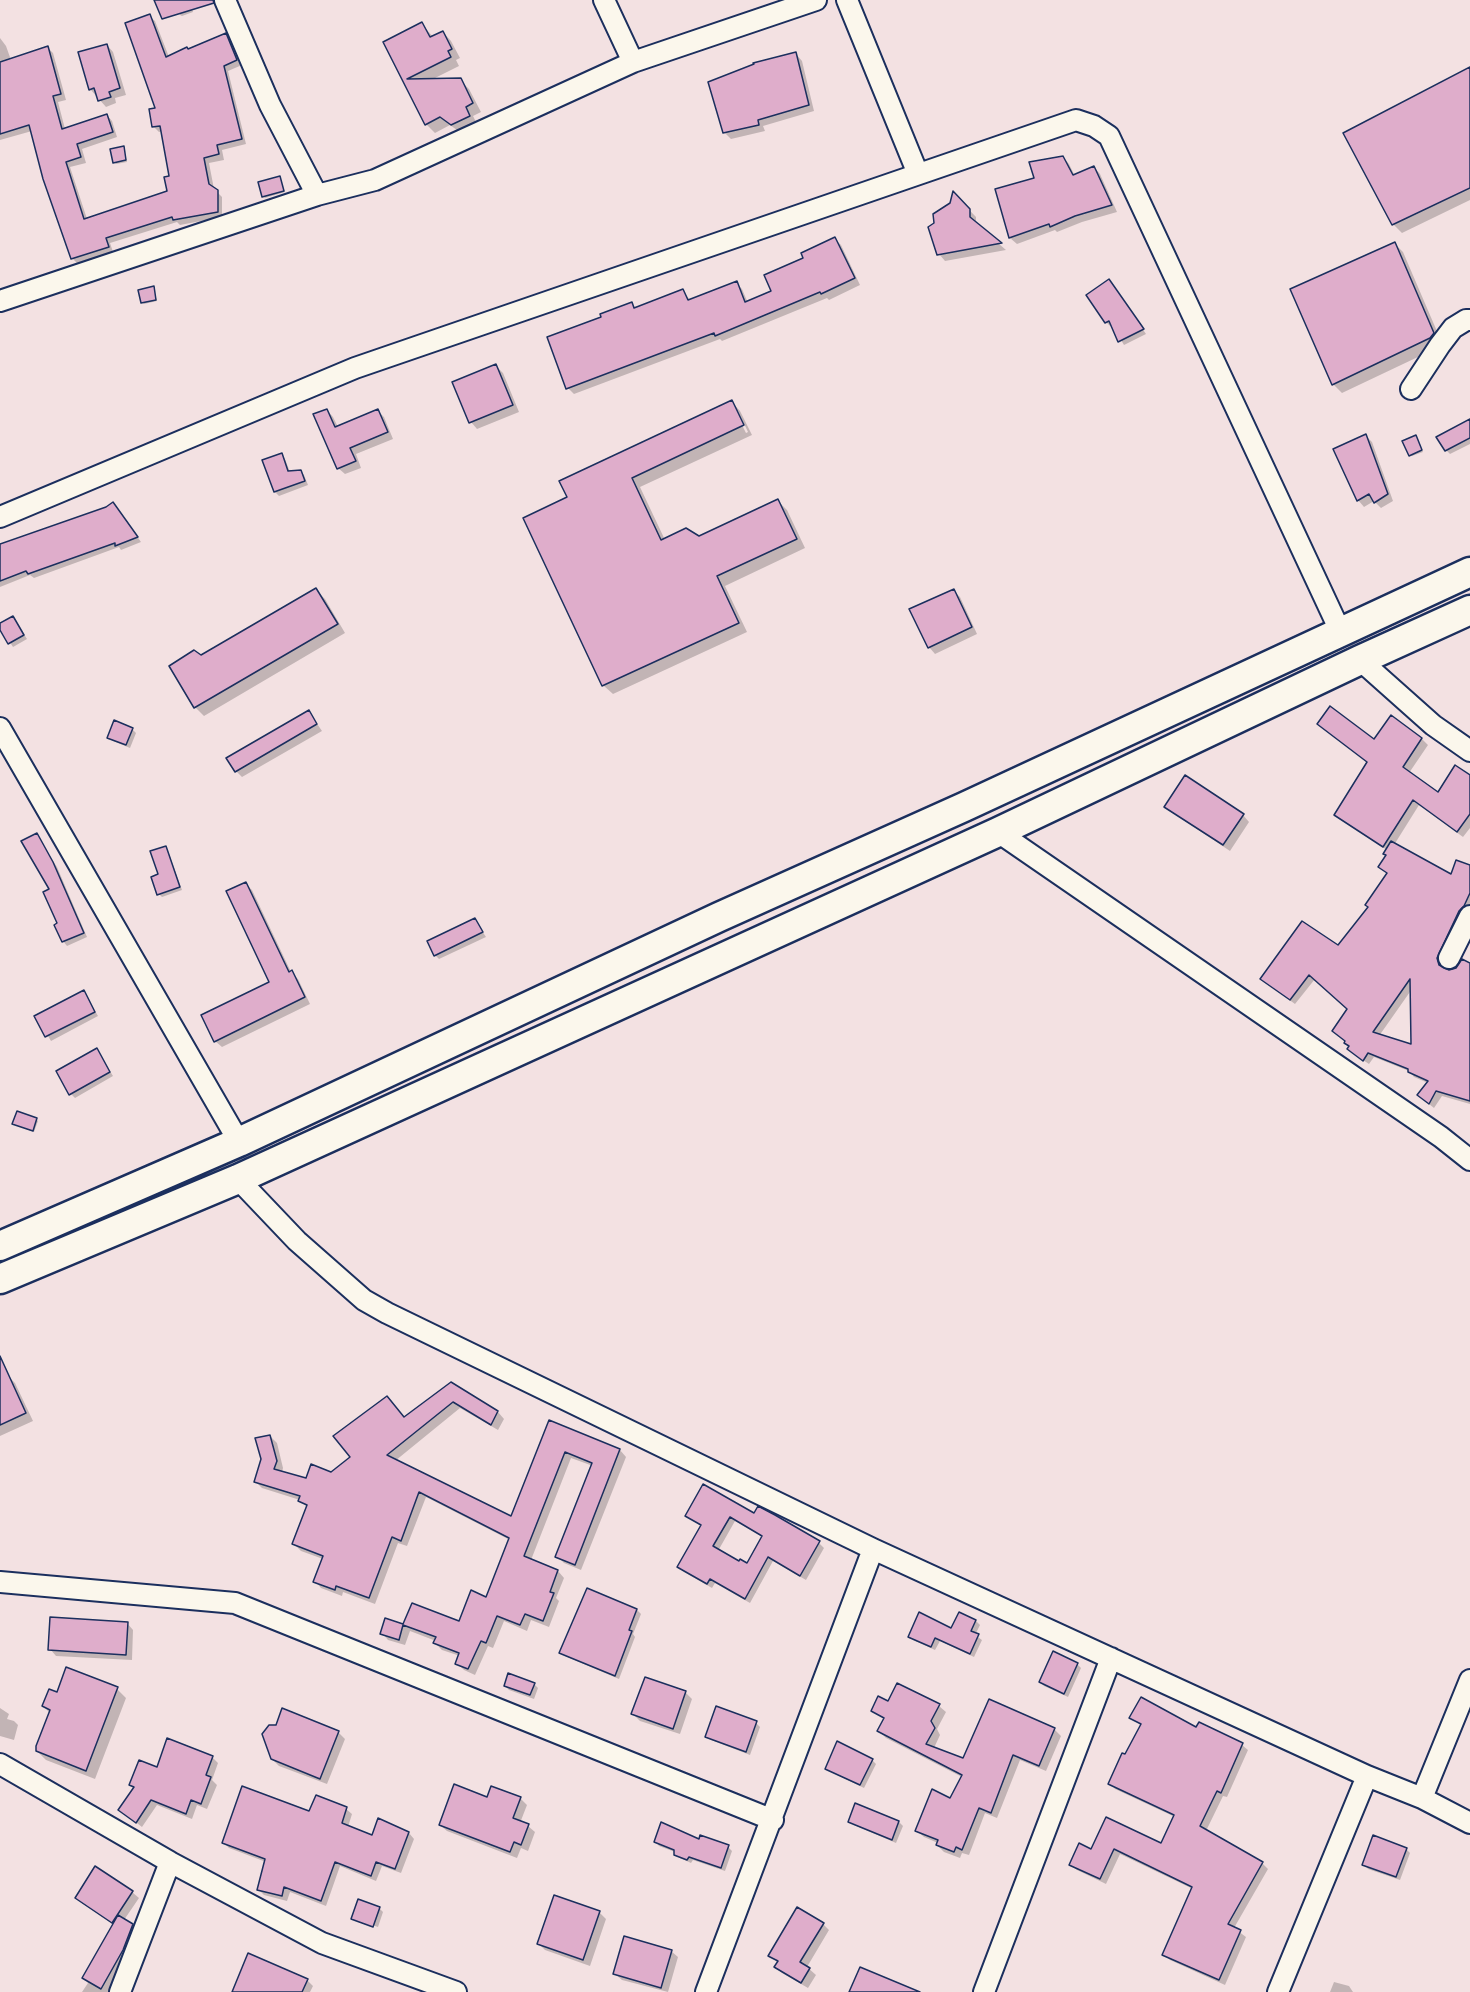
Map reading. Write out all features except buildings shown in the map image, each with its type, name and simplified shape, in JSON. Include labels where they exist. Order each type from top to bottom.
[{"type":"main road","points":[[0,1246],[239,1142],[719,916],[964,807],[1470,572]]},
{"type":"main road","points":[[0,1280],[238,1179],[998,832],[1470,610]]},
{"type":"street","points":[[225,0],[270,105],[317,195]]},
{"type":"street","points":[[604,0],[633,62]]},
{"type":"street","points":[[0,301],[317,195],[375,180],[633,62],[816,0]]},
{"type":"street","points":[[847,0],[918,174]]},
{"type":"street","points":[[0,518],[355,368],[1076,120],[1094,126],[1109,136],[1341,633]]},
{"type":"street","points":[[1411,389],[1453,328],[1470,320]]},
{"type":"street","points":[[1360,660],[1433,725],[1470,751]]},
{"type":"street","points":[[0,728],[239,1142]]},
{"type":"street","points":[[998,832],[1441,1137],[1470,1160]]},
{"type":"street","points":[[1449,958],[1470,916]]},
{"type":"street","points":[[238,1179],[297,1241],[364,1300],[387,1313],[873,1550],[1367,1776],[1422,1798],[1470,1823]]},
{"type":"street","points":[[706,1992],[773,1820],[873,1550]]},
{"type":"street","points":[[0,1582],[235,1603],[773,1820]]},
{"type":"street","points":[[984,1992],[1111,1658]]},
{"type":"street","points":[[1422,1798],[1470,1680]]},
{"type":"street","points":[[0,1764],[170,1862],[322,1942],[456,1992]]},
{"type":"street","points":[[1278,1992],[1367,1776]]},
{"type":"street","points":[[120,1992],[170,1862]]}]
